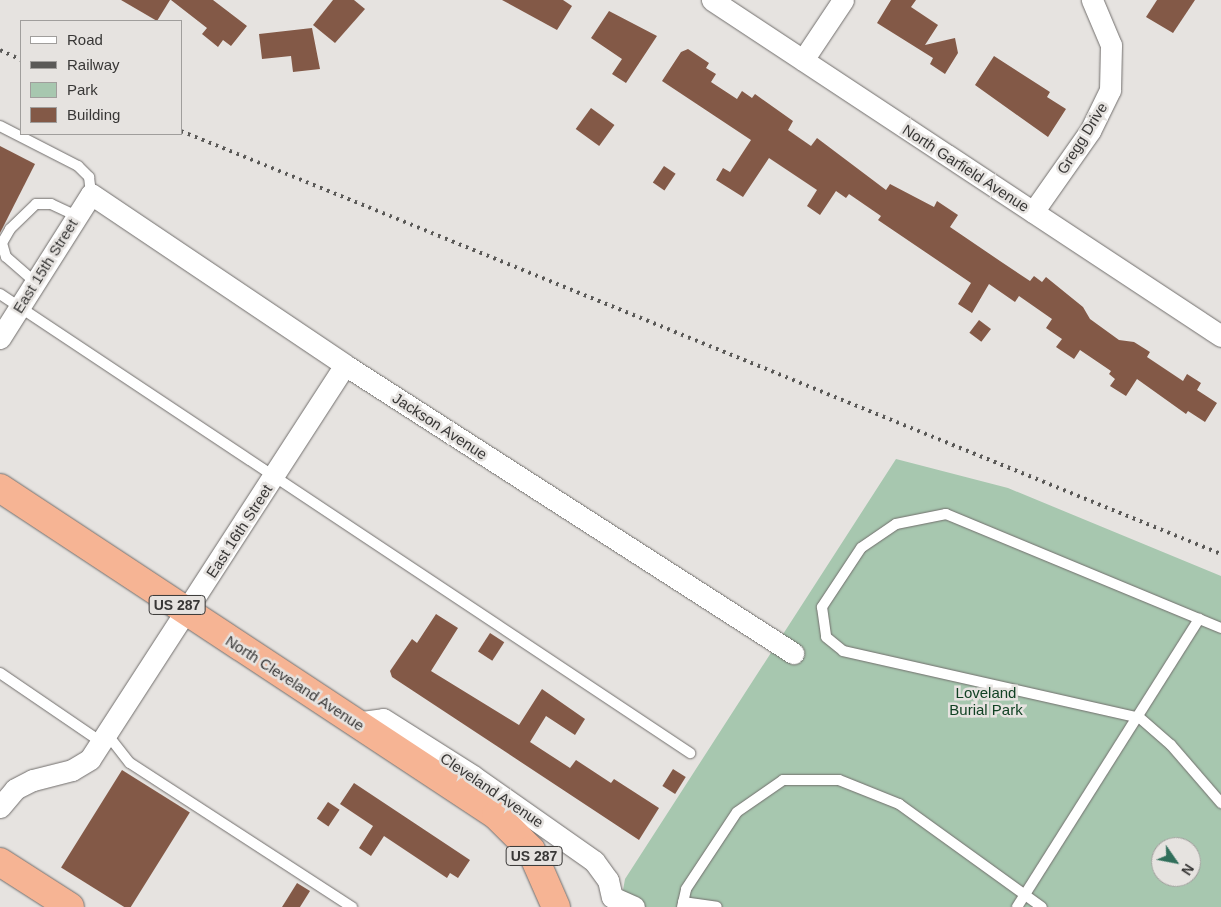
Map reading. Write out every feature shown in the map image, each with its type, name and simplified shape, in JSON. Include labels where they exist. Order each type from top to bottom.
[{"type":"highway","name":"North Cleveland Avenue","points":[[0,488],[519,834],[549,881],[556,907]]},
{"type":"highway","points":[[0,862],[70,907]]},
{"type":"street","name":"North Garfield Avenue","points":[[712,0],[1221,336]]},
{"type":"street","points":[[803,60],[843,0]]},
{"type":"street","name":"Gregg Drive","points":[[1033,212],[1090,131],[1110,90],[1111,45],[1092,0]]},
{"type":"street","name":"East 15th Street","points":[[0,338],[91,194]]},
{"type":"street","name":"Jackson Avenue","points":[[91,194],[345,365],[793,653]]},
{"type":"street","name":"East 16th Street","points":[[0,808],[16,789],[33,780],[72,770],[90,759],[187,612],[345,365]]},
{"type":"street","name":"Cleveland Avenue","points":[[355,723],[384,719],[474,776],[594,861],[608,880],[610,902],[634,907]]},
{"type":"lane","points":[[0,126],[78,166],[89,177],[91,194]]},
{"type":"lane","points":[[35,282],[6,257],[2,244],[10,229],[36,204],[51,204],[77,216]]},
{"type":"lane","points":[[0,294],[273,478],[690,753]]},
{"type":"lane","points":[[1221,628],[946,514],[896,524],[861,548],[822,607],[826,637],[843,651],[1140,718],[1171,745],[1221,803]]},
{"type":"lane","points":[[1018,907],[1140,718],[1199,619]]},
{"type":"lane","points":[[0,674],[104,738],[130,762],[352,907]]},
{"type":"lane","points":[[717,907],[682,905],[686,889],[737,812],[783,780],[839,780],[899,804],[1042,907]]},
{"type":"green space","name":"Loveland Burial Park","points":[[896,459],[1008,488],[1221,576],[1221,907],[620,907],[625,879]]},
{"type":"building","points":[[121,0],[170,0],[158,20]]},
{"type":"building","points":[[171,0],[213,0],[247,26],[231,46],[223,40],[218,47],[202,34],[207,28]]},
{"type":"building","points":[[333,0],[354,0],[365,9],[335,43],[313,25]]},
{"type":"building","points":[[502,0],[563,0],[572,6],[557,30]]},
{"type":"building","points":[[891,0],[916,0],[911,7],[938,25],[925,45],[955,38],[958,53],[945,74],[930,64],[933,58],[877,23]]},
{"type":"building","points":[[1157,0],[1195,0],[1173,33],[1146,17]]},
{"type":"building","points":[[609,11],[657,36],[626,83],[612,74],[622,59],[591,38]]},
{"type":"building","points":[[312,28],[320,69],[293,72],[291,56],[262,59],[259,34]]},
{"type":"building","points":[[688,49],[709,63],[706,68],[716,74],[711,82],[737,99],[742,91],[752,98],[755,94],[793,121],[788,130],[811,146],[817,138],[886,190],[890,184],[934,207],[937,201],[958,215],[950,227],[1030,281],[1034,276],[1042,282],[1046,277],[1083,307],[1090,319],[1119,340],[1134,342],[1150,352],[1147,357],[1183,381],[1187,374],[1201,383],[1197,390],[1217,403],[1205,422],[1188,411],[1186,414],[1137,379],[1126,396],[1110,386],[1115,379],[1109,374],[1111,371],[1080,350],[1074,359],[1056,347],[1062,339],[1046,328],[1052,319],[1019,296],[1015,302],[989,284],[972,313],[958,304],[971,283],[878,220],[881,216],[849,194],[846,198],[836,191],[820,215],[807,206],[817,190],[769,158],[743,197],[716,180],[723,168],[730,172],[751,140],[662,81],[681,52]]},
{"type":"building","points":[[994,56],[1050,92],[1047,97],[1066,109],[1048,137],[975,85]]},
{"type":"building","points":[[591,108],[614,125],[599,146],[576,129]]},
{"type":"building","points":[[0,146],[35,164],[0,233]]},
{"type":"building","points":[[664,166],[676,174],[664,190],[653,183]]},
{"type":"building","points":[[979,320],[991,329],[981,342],[969,333]]},
{"type":"building","points":[[436,614],[458,628],[431,671],[519,725],[542,689],[585,719],[575,735],[546,716],[530,742],[570,768],[576,760],[611,783],[614,779],[659,808],[639,840],[392,677],[390,671],[412,639],[417,643]]},
{"type":"building","points":[[490,633],[504,642],[492,661],[478,651]]},
{"type":"building","points":[[673,769],[686,777],[675,794],[662,786]]},
{"type":"building","points":[[122,770],[190,812],[131,907],[124,907],[61,868]]},
{"type":"building","points":[[354,783],[470,860],[458,878],[450,873],[447,878],[384,836],[371,856],[359,848],[373,826],[340,804]]},
{"type":"building","points":[[328,802],[340,810],[328,826],[317,819]]},
{"type":"building","points":[[297,883],[310,891],[300,907],[282,907]]},
{"type":"railway","points":[[0,50],[20,60]]},
{"type":"railway","points":[[182,131],[1221,554]]}]
